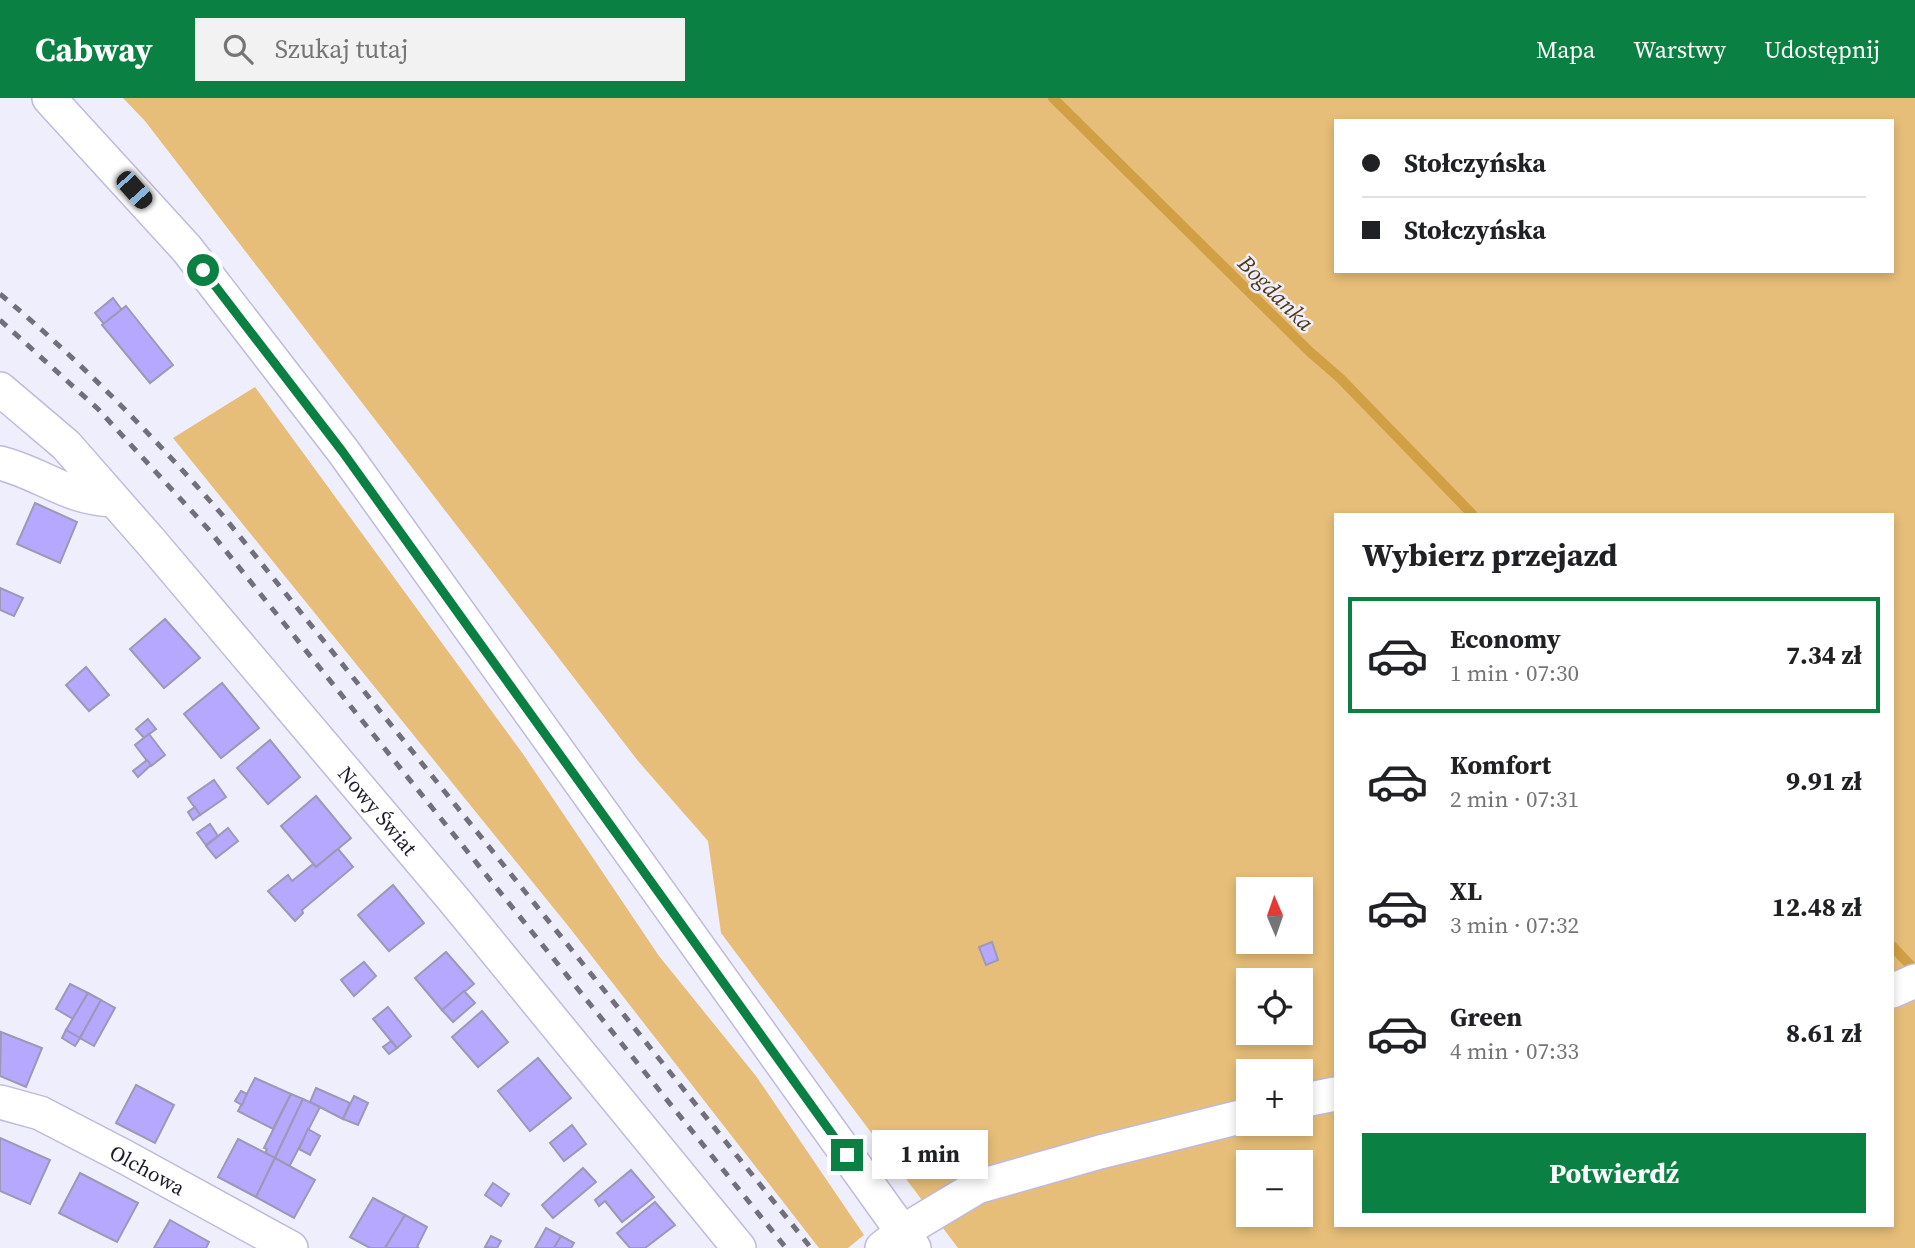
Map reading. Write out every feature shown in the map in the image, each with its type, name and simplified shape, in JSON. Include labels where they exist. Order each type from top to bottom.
[{"type":"street","points":[[49,98],[187,250],[342,451],[899,1243],[977,1187],[1100,1152],[1236,1118]]},
{"type":"street","name":"Nowy Świat","points":[[0,389],[66,445],[454,900],[739,1248]]},
{"type":"street","points":[[0,463],[16,467],[71,493],[93,499],[113,500]]},
{"type":"street","points":[[1894,990],[1915,981]]},
{"type":"street","points":[[1313,1098],[1334,1094]]},
{"type":"street","name":"Olchowa","points":[[0,1102],[40,1113],[291,1248]]},
{"type":"shaded area","points":[[123,98],[1915,98],[1915,1248],[958,1248],[721,933],[708,841],[638,761],[145,121]]},
{"type":"shaded area","points":[[255,387],[523,754],[659,956],[756,1076],[864,1235],[848,1248],[819,1248],[569,927],[173,438]]},
{"type":"building","points":[[113,298],[122,310],[104,324],[95,313]]},
{"type":"building","points":[[126,306],[173,365],[150,383],[102,325]]},
{"type":"building","points":[[35,503],[77,522],[60,563],[17,544]]},
{"type":"building","points":[[0,588],[23,598],[14,616],[0,610]]},
{"type":"building","points":[[165,619],[200,658],[164,688],[130,649]]},
{"type":"building","points":[[86,667],[109,695],[89,711],[66,685]]},
{"type":"building","points":[[222,683],[259,728],[221,758],[184,714]]},
{"type":"building","points":[[148,719],[156,729],[144,738],[136,729]]},
{"type":"building","points":[[149,734],[165,755],[151,766],[135,745]]},
{"type":"building","points":[[270,740],[300,777],[268,804],[237,768]]},
{"type":"building","points":[[147,760],[151,765],[138,777],[133,771]]},
{"type":"building","points":[[214,780],[226,797],[200,815],[188,798]]},
{"type":"building","points":[[316,796],[351,838],[316,867],[281,826]]},
{"type":"building","points":[[195,807],[200,815],[193,820],[188,812]]},
{"type":"building","points":[[210,824],[218,836],[206,845],[197,833]]},
{"type":"building","points":[[228,828],[238,841],[216,858],[206,846]]},
{"type":"building","points":[[338,849],[353,867],[302,910],[303,913],[295,921],[268,891],[288,875],[292,881],[313,864],[316,867]]},
{"type":"building","points":[[393,885],[424,923],[389,951],[358,915]]},
{"type":"building","points":[[992,942],[998,960],[986,965],[979,947]]},
{"type":"building","points":[[446,952],[474,984],[442,1010],[415,978]]},
{"type":"building","points":[[364,962],[376,976],[354,996],[341,980]]},
{"type":"building","points":[[70,984],[88,993],[73,1019],[56,1009]]},
{"type":"building","points":[[464,991],[475,1003],[453,1022],[442,1010]]},
{"type":"building","points":[[88,993],[101,1000],[80,1038],[66,1030]]},
{"type":"building","points":[[101,1000],[115,1008],[94,1046],[80,1038]]},
{"type":"building","points":[[388,1007],[411,1036],[397,1048],[373,1019]]},
{"type":"building","points":[[482,1011],[508,1042],[478,1067],[452,1037]]},
{"type":"building","points":[[66,1030],[80,1038],[75,1046],[62,1038]]},
{"type":"building","points":[[1,1032],[42,1048],[26,1087],[0,1076]]},
{"type":"building","points":[[391,1041],[397,1048],[389,1054],[383,1047]]},
{"type":"building","points":[[538,1058],[571,1098],[530,1131],[498,1091]]},
{"type":"building","points":[[255,1078],[291,1094],[273,1129],[238,1111]]},
{"type":"building","points":[[136,1085],[174,1105],[155,1143],[116,1123]]},
{"type":"building","points":[[316,1088],[350,1103],[343,1119],[310,1102]]},
{"type":"building","points":[[241,1091],[247,1094],[242,1105],[235,1101]]},
{"type":"building","points":[[291,1094],[303,1099],[275,1158],[265,1153],[267,1149],[264,1148]]},
{"type":"building","points":[[354,1096],[368,1103],[358,1125],[343,1119]]},
{"type":"building","points":[[303,1099],[320,1107],[289,1167],[275,1158]]},
{"type":"building","points":[[572,1125],[586,1144],[564,1161],[550,1143]]},
{"type":"building","points":[[308,1129],[320,1136],[310,1155],[299,1149]]},
{"type":"building","points":[[0,1138],[50,1160],[30,1204],[0,1191]]},
{"type":"building","points":[[238,1139],[275,1158],[256,1197],[218,1177]]},
{"type":"building","points":[[275,1158],[315,1180],[294,1218],[256,1197]]},
{"type":"building","points":[[583,1168],[596,1182],[553,1218],[542,1205]]},
{"type":"building","points":[[631,1170],[654,1197],[622,1222],[605,1201],[599,1206],[595,1200]]},
{"type":"building","points":[[80,1173],[138,1203],[117,1242],[59,1213]]},
{"type":"building","points":[[493,1183],[509,1194],[501,1206],[485,1195]]},
{"type":"building","points":[[373,1198],[405,1215],[385,1248],[370,1248],[350,1237]]},
{"type":"building","points":[[655,1202],[675,1225],[645,1248],[630,1248],[617,1233]]},
{"type":"building","points":[[405,1215],[427,1227],[417,1247],[419,1248],[385,1248]]},
{"type":"building","points":[[170,1220],[209,1242],[206,1248],[154,1248]]},
{"type":"building","points":[[546,1228],[561,1236],[554,1248],[535,1248]]},
{"type":"building","points":[[491,1236],[501,1241],[497,1248],[485,1247]]},
{"type":"building","points":[[561,1236],[574,1243],[571,1248],[554,1248]]},
{"type":"waterway","name":"Bogdanka","points":[[1053,98],[1310,352],[1340,378],[1471,513]]},
{"type":"waterway","name":"Bogdanka","points":[[1894,948],[1911,966]]},
{"type":"railway","points":[[0,294],[60,346],[117,402],[225,518],[811,1248]]},
{"type":"railway","points":[[0,320],[98,409],[209,530],[786,1248]]},
{"type":"route","points":[[203,270],[342,451],[847,1155]]}]
